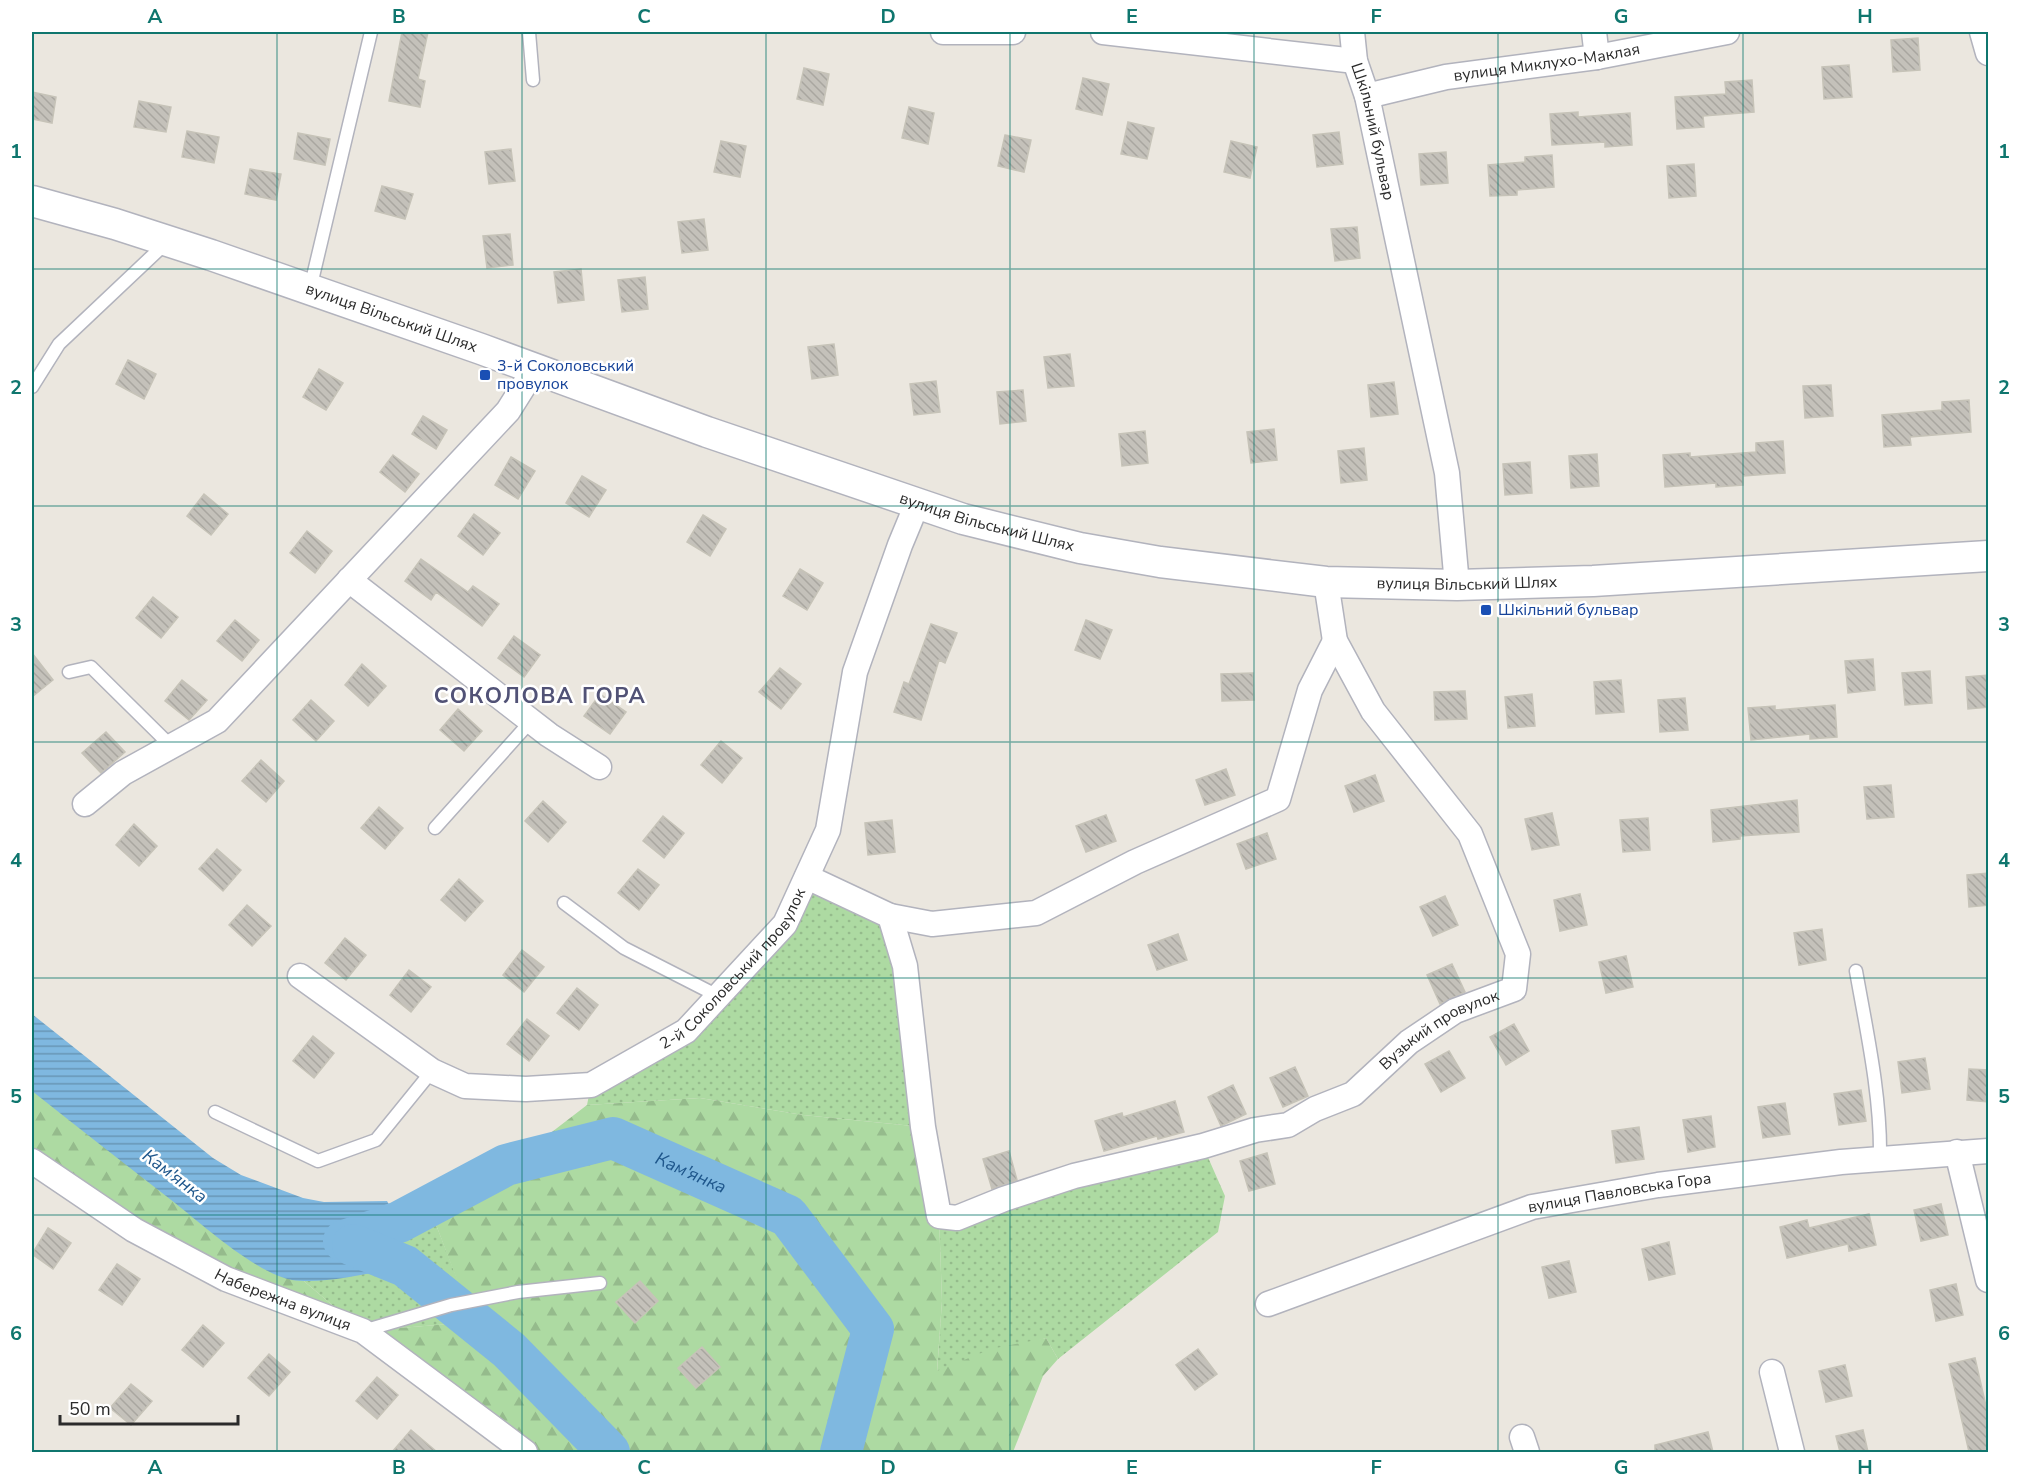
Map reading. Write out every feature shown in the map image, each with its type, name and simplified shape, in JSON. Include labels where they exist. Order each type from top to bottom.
[{"type":"street","points":[[943,32],[1013,32]]},
{"type":"street","points":[[1102,32],[1355,61]]},
{"type":"street","name":"Шкільний бульвар","points":[[1352,32],[1355,61],[1367,96],[1447,473],[1457,585]]},
{"type":"street","points":[[1594,32],[1597,57]]},
{"type":"street","name":"вулиця Миклухо-Маклая","points":[[1367,96],[1446,77],[1597,57],[1727,32]]},
{"type":"street","points":[[1982,32],[1989,53]]},
{"type":"street","name":"вулиця Вільський Шлях","points":[[32,201],[168,241],[310,289],[535,368],[707,432],[917,504],[963,519],[1080,548],[1160,562],[1326,582],[1457,585],[1670,577],[1989,556]]},
{"type":"street","points":[[85,804],[123,773],[217,721],[508,411],[535,368]]},
{"type":"street","name":"2-й Соколовський провулок","points":[[300,976],[432,1071],[465,1086],[526,1089],[591,1085],[686,1031],[786,924],[828,830],[855,672],[917,504]]},
{"type":"street","points":[[349,580],[531,721],[599,767]]},
{"type":"street","name":"Вузький провулок","points":[[890,916],[905,966],[924,1127],[939,1216],[957,1218],[1004,1199],[1074,1176],[1203,1146],[1255,1130],[1288,1125],[1315,1109],[1353,1094],[1409,1042],[1455,1011],[1514,989],[1518,954],[1470,834],[1373,711],[1335,641],[1326,582]]},
{"type":"street","points":[[807,877],[890,916],[932,924],[1036,913],[1135,861],[1278,799],[1310,690],[1335,641]]},
{"type":"street","name":"вулиця Павловська Гора","points":[[1268,1304],[1532,1207],[1658,1185],[1880,1158],[1989,1151]]},
{"type":"street","points":[[1957,1152],[1989,1280]]},
{"type":"street","name":"Набережна вулиця","points":[[32,1161],[134,1230],[226,1279],[363,1331],[525,1452]]},
{"type":"street","points":[[1772,1372],[1792,1452]]},
{"type":"lane","points":[[310,289],[371,32]]},
{"type":"lane","points":[[529,32],[533,80]]},
{"type":"lane","points":[[32,387],[59,344],[168,241]]},
{"type":"lane","points":[[69,672],[91,668],[171,746]]},
{"type":"lane","points":[[435,828],[531,721]]},
{"type":"lane","points":[[564,903],[624,948],[718,996]]},
{"type":"lane","points":[[1856,971],[1869,1044],[1880,1134],[1880,1158]]},
{"type":"lane","points":[[215,1112],[318,1161],[376,1140],[432,1071]]},
{"type":"lane","points":[[363,1331],[451,1305],[518,1292],[600,1282]]},
{"type":"green space","points":[[807,877],[890,916],[923,1127],[803,1115],[700,1098],[587,1105],[591,1085],[686,1031]]},
{"type":"green space","points":[[32,1061],[215,1206],[363,1331],[226,1279],[32,1161]]},
{"type":"green space","points":[[700,1098],[803,1115],[923,1127],[939,1216],[942,1301],[937,1371],[991,1349],[1046,1338],[1058,1359],[1043,1376],[1013,1452],[525,1452],[363,1331],[473,1322],[435,1222],[587,1105]]},
{"type":"green space","points":[[1203,1146],[1225,1196],[1218,1232],[1058,1359],[1046,1338],[937,1372],[942,1301],[939,1216]]},
{"type":"green space","points":[[506,1165],[435,1222],[474,1322],[363,1331],[215,1206],[344,1241],[399,1222]]},
{"type":"water","points":[[32,1014],[213,1158],[241,1175],[303,1198],[324,1202],[387,1201],[399,1222],[405,1266],[348,1277],[305,1281],[278,1276],[247,1259],[32,1091]]},
{"type":"building","points":[[402,32],[428,32],[418,79],[425,81],[420,107],[389,101]]},
{"type":"building","points":[[1918,38],[1920,70],[1893,72],[1891,40]]},
{"type":"building","points":[[1849,65],[1852,97],[1824,99],[1822,67]]},
{"type":"building","points":[[804,68],[829,74],[823,105],[797,99]]},
{"type":"building","points":[[1083,78],[1109,84],[1102,115],[1076,109]]},
{"type":"building","points":[[1752,80],[1754,112],[1703,116],[1704,127],[1677,129],[1675,97],[1726,94],[1725,82]]},
{"type":"building","points":[[32,92],[56,97],[52,123],[32,119]]},
{"type":"building","points":[[139,101],[171,107],[166,132],[134,127]]},
{"type":"building","points":[[909,107],[934,113],[928,144],[902,138]]},
{"type":"building","points":[[1578,112],[1578,117],[1630,113],[1632,145],[1605,147],[1605,142],[1552,145],[1550,114]]},
{"type":"building","points":[[1128,122],[1154,128],[1147,159],[1121,154]]},
{"type":"building","points":[[187,131],[219,137],[214,163],[182,157]]},
{"type":"building","points":[[1339,132],[1343,164],[1317,167],[1313,135]]},
{"type":"building","points":[[298,133],[330,139],[325,165],[294,159]]},
{"type":"building","points":[[1005,135],[1031,140],[1024,172],[998,166]]},
{"type":"building","points":[[721,141],[746,146],[740,177],[714,172]]},
{"type":"building","points":[[1231,141],[1257,147],[1250,178],[1224,172]]},
{"type":"building","points":[[511,149],[515,181],[489,184],[485,152]]},
{"type":"building","points":[[1446,152],[1448,183],[1421,185],[1419,154]]},
{"type":"building","points":[[1552,155],[1554,187],[1517,190],[1517,195],[1490,196],[1488,165],[1525,162],[1525,157]]},
{"type":"building","points":[[1694,164],[1696,196],[1669,198],[1667,166]]},
{"type":"building","points":[[250,169],[281,174],[276,200],[245,194]]},
{"type":"building","points":[[382,186],[413,194],[405,219],[375,211]]},
{"type":"building","points":[[704,219],[708,250],[682,253],[678,222]]},
{"type":"building","points":[[1357,227],[1360,258],[1335,261],[1331,229]]},
{"type":"building","points":[[510,234],[513,265],[487,268],[483,236]]},
{"type":"building","points":[[581,269],[584,300],[558,303],[554,272]]},
{"type":"building","points":[[645,277],[648,309],[622,312],[618,280]]},
{"type":"building","points":[[834,344],[838,375],[812,379],[808,347]]},
{"type":"building","points":[[1070,354],[1074,386],[1048,388],[1044,357]]},
{"type":"building","points":[[128,360],[156,374],[144,399],[116,384]]},
{"type":"building","points":[[319,369],[343,383],[326,410],[303,397]]},
{"type":"building","points":[[936,381],[940,412],[914,415],[910,384]]},
{"type":"building","points":[[1394,382],[1398,414],[1371,417],[1368,385]]},
{"type":"building","points":[[1831,385],[1833,416],[1805,418],[1803,386]]},
{"type":"building","points":[[1023,390],[1026,421],[1000,424],[997,392]]},
{"type":"building","points":[[1969,400],[1971,432],[1910,437],[1911,445],[1884,447],[1882,415],[1942,410],[1942,402]]},
{"type":"building","points":[[423,416],[447,430],[436,449],[412,434]]},
{"type":"building","points":[[1274,429],[1277,460],[1251,463],[1247,432]]},
{"type":"building","points":[[1145,431],[1148,463],[1122,466],[1119,434]]},
{"type":"building","points":[[1783,441],[1785,473],[1743,476],[1743,485],[1716,487],[1716,483],[1665,487],[1663,455],[1690,453],[1690,457],[1756,452],[1756,443]]},
{"type":"building","points":[[1364,448],[1367,480],[1341,483],[1338,451]]},
{"type":"building","points":[[1597,454],[1599,486],[1571,488],[1569,456]]},
{"type":"building","points":[[393,455],[419,474],[405,492],[380,472]]},
{"type":"building","points":[[511,457],[535,471],[518,499],[495,485]]},
{"type":"building","points":[[1530,462],[1532,493],[1505,495],[1503,464]]},
{"type":"building","points":[[582,476],[606,490],[589,517],[566,503]]},
{"type":"building","points":[[204,494],[228,514],[211,535],[187,516]]},
{"type":"building","points":[[474,514],[500,533],[483,555],[458,536]]},
{"type":"building","points":[[703,515],[726,529],[710,556],[687,542]]},
{"type":"building","points":[[307,531],[332,551],[315,573],[290,553]]},
{"type":"building","points":[[421,559],[468,592],[473,586],[499,604],[482,626],[436,592],[431,600],[405,581]]},
{"type":"building","points":[[800,569],[823,583],[807,610],[783,596]]},
{"type":"building","points":[[153,597],[178,617],[161,638],[136,618]]},
{"type":"building","points":[[235,620],[259,640],[242,661],[217,641]]},
{"type":"building","points":[[1086,620],[1112,630],[1100,659],[1075,650]]},
{"type":"building","points":[[931,624],[957,633],[945,663],[939,660],[921,720],[894,712],[904,682],[909,684]]},
{"type":"building","points":[[514,636],[540,655],[524,677],[498,658]]},
{"type":"building","points":[[32,653],[53,680],[32,697]]},
{"type":"building","points":[[1873,659],[1875,690],[1848,693],[1845,661]]},
{"type":"building","points":[[362,664],[386,686],[368,706],[345,685]]},
{"type":"building","points":[[780,668],[801,684],[781,709],[759,692]]},
{"type":"building","points":[[1930,671],[1932,703],[1905,705],[1902,673]]},
{"type":"building","points":[[1253,673],[1254,700],[1222,701],[1221,674]]},
{"type":"building","points":[[1989,675],[1989,707],[1968,709],[1966,677]]},
{"type":"building","points":[[182,680],[207,700],[189,720],[165,701]]},
{"type":"building","points":[[1621,680],[1624,712],[1596,714],[1594,682]]},
{"type":"building","points":[[1465,691],[1467,719],[1435,720],[1434,692]]},
{"type":"building","points":[[600,694],[626,712],[610,734],[584,716]]},
{"type":"building","points":[[1532,694],[1535,726],[1508,728],[1505,697]]},
{"type":"building","points":[[1685,698],[1688,730],[1660,732],[1658,700]]},
{"type":"building","points":[[311,700],[334,721],[316,741],[293,720]]},
{"type":"building","points":[[1835,705],[1837,737],[1810,739],[1810,734],[1751,740],[1748,708],[1775,706],[1775,710]]},
{"type":"building","points":[[458,709],[482,731],[464,751],[440,730]]},
{"type":"building","points":[[106,732],[125,752],[101,773],[82,753]]},
{"type":"building","points":[[721,741],[742,758],[722,783],[701,765]]},
{"type":"building","points":[[261,760],[284,781],[266,802],[242,781]]},
{"type":"building","points":[[1226,769],[1235,795],[1205,805],[1196,780]]},
{"type":"building","points":[[1375,775],[1384,801],[1354,812],[1345,786]]},
{"type":"building","points":[[1891,785],[1894,817],[1867,819],[1864,787]]},
{"type":"building","points":[[1797,800],[1799,832],[1740,836],[1740,839],[1713,842],[1711,810]]},
{"type":"building","points":[[543,801],[566,822],[548,842],[525,821]]},
{"type":"building","points":[[379,807],[403,828],[385,849],[361,828]]},
{"type":"building","points":[[1552,813],[1559,845],[1532,850],[1525,819]]},
{"type":"building","points":[[1106,815],[1116,841],[1086,852],[1076,826]]},
{"type":"building","points":[[663,816],[684,833],[664,858],[643,841]]},
{"type":"building","points":[[1648,818],[1650,850],[1623,852],[1620,820]]},
{"type":"building","points":[[892,820],[895,852],[868,855],[865,823]]},
{"type":"building","points":[[134,824],[157,846],[139,866],[116,845]]},
{"type":"building","points":[[1267,833],[1276,859],[1246,869],[1237,844]]},
{"type":"building","points":[[217,849],[241,870],[223,891],[199,869]]},
{"type":"building","points":[[638,869],[659,885],[639,910],[618,893]]},
{"type":"building","points":[[1989,873],[1989,905],[1969,907],[1967,875]]},
{"type":"building","points":[[459,879],[483,901],[465,921],[441,900]]},
{"type":"building","points":[[1580,894],[1587,925],[1560,931],[1554,900]]},
{"type":"building","points":[[1445,896],[1458,925],[1433,936],[1420,907]]},
{"type":"building","points":[[247,905],[271,926],[252,946],[229,925]]},
{"type":"building","points":[[1822,929],[1826,960],[1799,965],[1794,933]]},
{"type":"building","points":[[1178,934],[1187,960],[1157,970],[1148,945]]},
{"type":"building","points":[[345,938],[366,955],[346,980],[325,963]]},
{"type":"building","points":[[522,950],[544,967],[524,992],[503,975]]},
{"type":"building","points":[[1626,956],[1633,987],[1606,993],[1599,962]]},
{"type":"building","points":[[1452,964],[1465,992],[1440,1004],[1427,975]]},
{"type":"building","points":[[409,970],[431,987],[411,1012],[390,995]]},
{"type":"building","points":[[577,988],[598,1005],[579,1030],[557,1013]]},
{"type":"building","points":[[527,1019],[549,1036],[529,1061],[507,1044]]},
{"type":"building","points":[[1514,1024],[1529,1051],[1506,1065],[1490,1037]]},
{"type":"building","points":[[313,1036],[334,1053],[314,1078],[293,1061]]},
{"type":"building","points":[[1449,1051],[1465,1078],[1441,1092],[1425,1064]]},
{"type":"building","points":[[1925,1058],[1930,1089],[1902,1093],[1898,1062]]},
{"type":"building","points":[[1295,1067],[1308,1096],[1283,1107],[1270,1078]]},
{"type":"building","points":[[1969,1069],[1989,1070],[1989,1102],[1967,1100]]},
{"type":"building","points":[[1233,1085],[1246,1114],[1221,1126],[1208,1097]]},
{"type":"building","points":[[1861,1090],[1866,1121],[1839,1125],[1834,1094]]},
{"type":"building","points":[[1175,1101],[1184,1132],[1158,1139],[1157,1136],[1104,1151],[1095,1121],[1122,1113],[1123,1117]]},
{"type":"building","points":[[1785,1103],[1790,1134],[1763,1138],[1758,1107]]},
{"type":"building","points":[[1711,1116],[1715,1147],[1688,1152],[1683,1120]]},
{"type":"building","points":[[1639,1127],[1644,1159],[1616,1163],[1612,1131]]},
{"type":"building","points":[[1009,1151],[1017,1180],[992,1189],[983,1159]]},
{"type":"building","points":[[1267,1153],[1275,1184],[1249,1191],[1240,1161]]},
{"type":"building","points":[[1941,1204],[1948,1235],[1921,1241],[1914,1210]]},
{"type":"building","points":[[1869,1214],[1876,1245],[1849,1251],[1848,1244],[1787,1258],[1780,1227],[1807,1220],[1809,1228]]},
{"type":"building","points":[[48,1228],[71,1243],[53,1269],[32,1254]]},
{"type":"building","points":[[1669,1242],[1675,1274],[1649,1280],[1642,1249]]},
{"type":"building","points":[[1569,1261],[1576,1292],[1549,1298],[1542,1267]]},
{"type":"building","points":[[117,1264],[140,1279],[122,1305],[99,1290]]},
{"type":"building","points":[[640,1281],[658,1301],[635,1323],[616,1302]]},
{"type":"building","points":[[1956,1284],[1963,1315],[1936,1321],[1930,1290]]},
{"type":"building","points":[[203,1325],[224,1343],[203,1367],[182,1350]]},
{"type":"building","points":[[702,1347],[720,1367],[696,1388],[678,1368]]},
{"type":"building","points":[[1198,1349],[1217,1374],[1195,1390],[1176,1365]]},
{"type":"building","points":[[269,1354],[290,1372],[269,1396],[248,1378]]},
{"type":"building","points":[[1975,1358],[1989,1419],[1989,1452],[1969,1452],[1949,1364]]},
{"type":"building","points":[[1845,1365],[1852,1396],[1826,1402],[1819,1371]]},
{"type":"building","points":[[377,1377],[398,1395],[377,1419],[356,1401]]},
{"type":"building","points":[[131,1384],[152,1401],[131,1425],[110,1408]]},
{"type":"building","points":[[411,1430],[437,1452],[392,1452]]},
{"type":"building","points":[[1863,1430],[1868,1452],[1840,1452],[1836,1436]]},
{"type":"building","points":[[1708,1432],[1713,1452],[1655,1452],[1655,1445]]},
{"type":"waterway","name":"Кам'янка","points":[[344,1241],[399,1222],[506,1165],[613,1138],[788,1216],[873,1329],[841,1452]]},
{"type":"waterway","name":"Кам'янка","points":[[353,1245],[405,1266],[509,1350],[609,1452]]},
{"type":"place","name":"3-й Соколовський провулок","points":[[485,375]]},
{"type":"place","name":"Шкільний бульвар","points":[[1486,610]]},
{"type":"district","name":"СОКОЛОВА ГОРА","points":[[540,696]]}]
